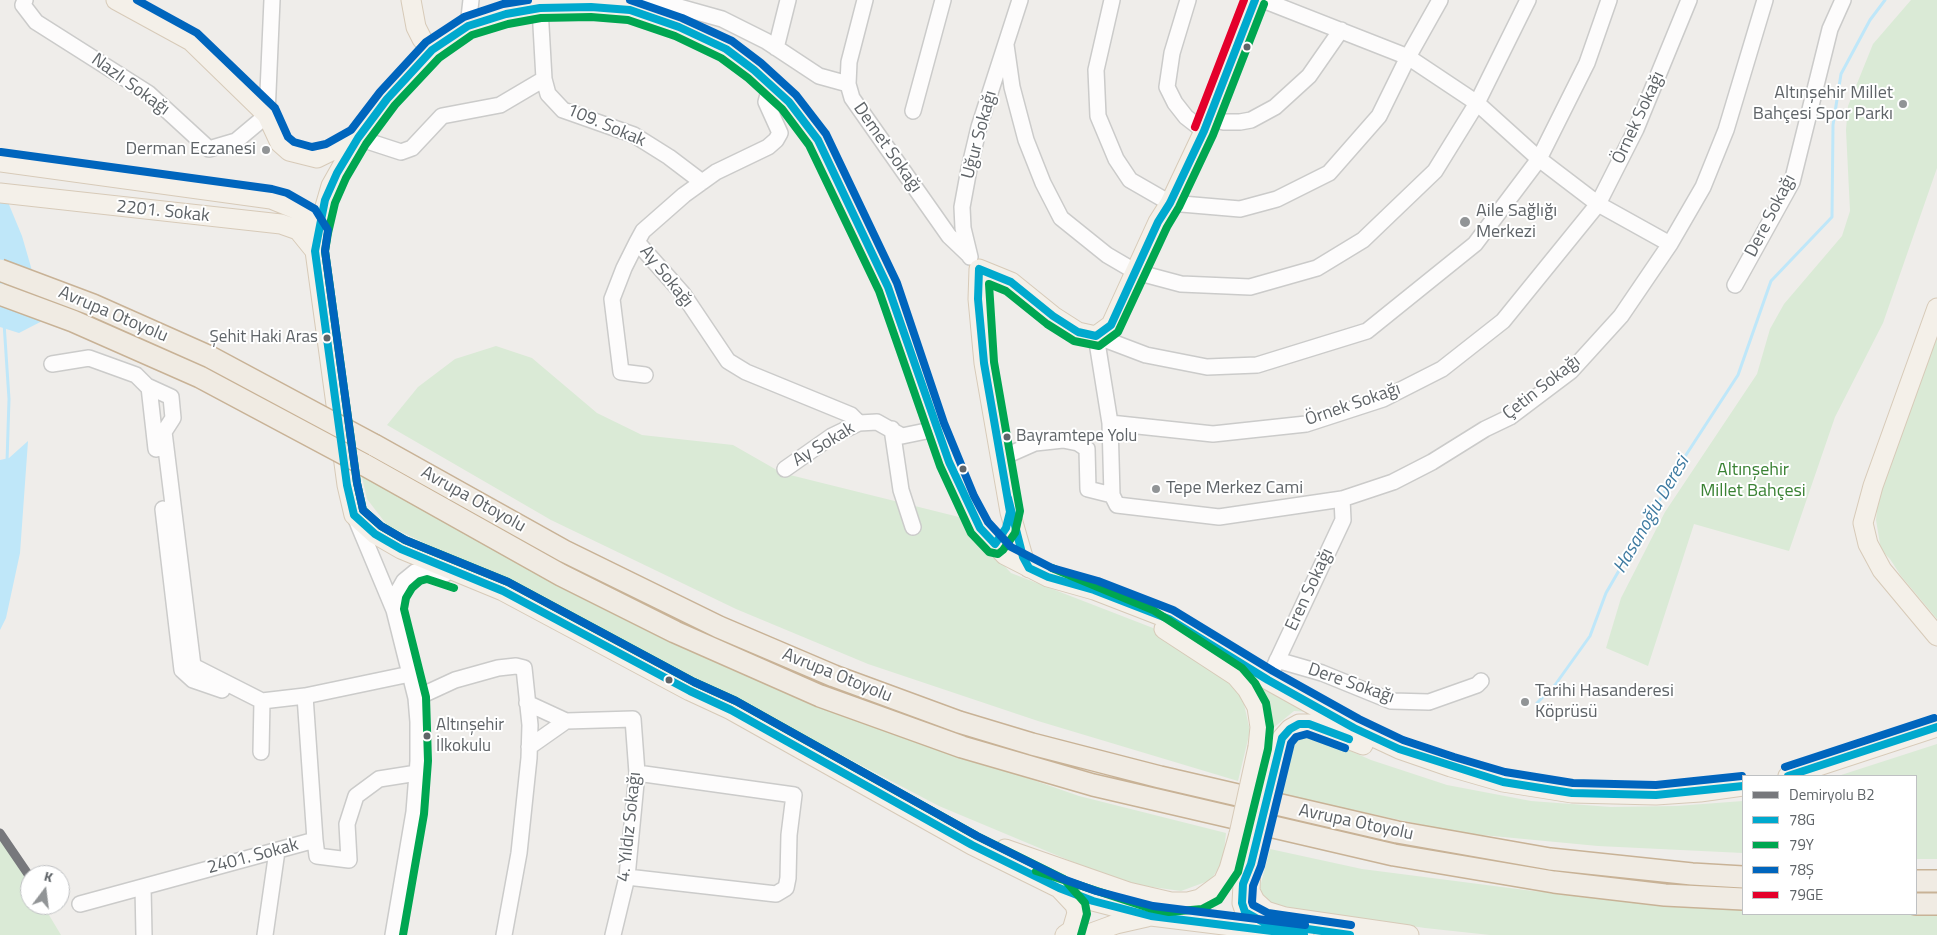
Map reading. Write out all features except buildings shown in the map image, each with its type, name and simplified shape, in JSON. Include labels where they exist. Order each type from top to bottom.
[{"type":"highway","name":"Avrupa Otoyolu","points":[[0,270],[93,305],[210,357],[564,550],[693,614],[834,676],[959,722],[1032,744],[1160,777],[1397,832],[1550,859],[1692,874],[1742,877]]},
{"type":"highway","name":"Avrupa Otoyolu","points":[[0,294],[73,321],[200,377],[363,464],[561,575],[682,635],[829,699],[962,747],[1093,785],[1403,857],[1554,882],[1665,895],[1742,899]]},
{"type":"highway","points":[[1917,881],[1937,881]]},
{"type":"highway","points":[[1917,904],[1937,904]]},
{"type":"main road","points":[[116,0],[191,41],[267,115],[280,143],[289,151],[317,158],[358,138]]},
{"type":"main road","points":[[411,0],[416,26],[422,40],[432,50]]},
{"type":"main road","points":[[974,262],[1010,282],[1052,316],[1078,332],[1096,336],[1111,325],[1158,222],[1170,203],[1207,125],[1256,0]]},
{"type":"main road","points":[[946,831],[1128,892],[1171,902],[1200,899],[1214,891],[1229,869],[1239,834],[1258,747],[1260,727],[1257,707],[1247,689],[1236,676],[1148,619],[1029,568],[1005,555],[980,528],[936,429],[888,287],[850,202],[818,140],[789,102],[771,84],[726,49],[631,5],[540,8],[506,14],[468,26],[432,50],[387,99],[358,138],[331,186],[318,231],[315,251],[347,485],[354,515],[375,534],[401,549],[503,591],[731,710],[946,831],[1059,888],[1094,901],[1151,916],[1304,935]]},
{"type":"main road","name":"2201. Sokak","points":[[0,162],[271,198],[303,212],[310,218],[318,231]]},
{"type":"main road","name":"2201. Sokak","points":[[0,193],[281,224],[298,230],[315,251]]},
{"type":"main road","points":[[974,262],[984,362],[1010,512],[1023,557],[1029,568]]},
{"type":"main road","points":[[1937,308],[1873,486],[1863,523],[1868,544],[1882,570],[1937,636]]},
{"type":"main road","points":[[995,544],[1006,528],[1010,512]]},
{"type":"main road","points":[[1048,577],[1094,590],[1169,619],[1268,680],[1354,728],[1399,749],[1503,782]]},
{"type":"main road","points":[[1350,935],[1282,926],[1255,919],[1245,912],[1242,903],[1243,884],[1258,839],[1276,753],[1282,738],[1290,729],[1299,724],[1309,724],[1397,760],[1441,772],[1572,792],[1618,795],[1700,792],[1742,786]]},
{"type":"main road","points":[[1791,775],[1936,726]]},
{"type":"main road","points":[[1251,864],[1250,891],[1255,900],[1266,911],[1285,917],[1409,935]]},
{"type":"main road","points":[[1059,888],[1075,905],[1077,913],[1072,930],[1066,935]]},
{"type":"main road","points":[[1086,935],[1116,924],[1151,916]]},
{"type":"street","name":"Nazlı Sokağı","points":[[25,0],[23,6],[36,22],[148,93],[208,149],[236,141],[267,115]]},
{"type":"street","points":[[267,115],[272,0]]},
{"type":"street","points":[[468,26],[471,0]]},
{"type":"street","points":[[631,5],[659,0]]},
{"type":"street","name":"Demet Sokağı","points":[[659,0],[722,19],[776,48],[819,76],[848,84],[852,98],[871,127],[949,236],[974,262]]},
{"type":"street","points":[[776,48],[788,0]]},
{"type":"street","points":[[848,84],[849,62],[865,0]]},
{"type":"street","points":[[913,111],[943,0]]},
{"type":"street","name":"Uğur Sokağı","points":[[974,262],[963,228],[962,208],[965,188],[979,128],[1020,0]]},
{"type":"street","points":[[1112,0],[1096,70],[1098,116],[1116,159],[1130,180],[1170,203],[1240,208],[1276,198],[1329,173],[1379,116],[1436,1]]},
{"type":"street","points":[[1188,0],[1172,53],[1167,87],[1175,103],[1186,117],[1207,125],[1251,120],[1274,107],[1309,76],[1341,30]]},
{"type":"street","points":[[1263,0],[1408,57],[1477,103],[1539,159],[1598,204],[1670,244]]},
{"type":"street","points":[[1006,46],[1012,87],[1026,140],[1043,183],[1061,218],[1107,255],[1136,272],[1181,284],[1250,287],[1317,268],[1363,240],[1435,171],[1477,103],[1528,0]]},
{"type":"street","points":[[1114,500],[1110,423],[1096,336],[1146,355],[1207,367],[1257,365],[1367,331],[1475,244],[1539,159],[1587,64],[1609,0]]},
{"type":"street","name":"Örnek Sokağı","points":[[1110,423],[1213,434],[1306,424],[1383,399],[1442,369],[1503,320],[1598,204],[1636,129],[1689,0]]},
{"type":"street","name":"Çetin Sokağı","points":[[1001,458],[1035,443],[1063,440],[1078,443],[1087,449],[1088,489],[1114,500],[1219,517],[1342,498],[1393,482],[1432,462],[1485,429],[1510,417],[1571,371],[1621,316],[1670,244],[1703,187],[1726,130],[1765,0]]},
{"type":"street","name":"Dere Sokağı","points":[[1735,285],[1792,182],[1830,29],[1843,0]]},
{"type":"street","name":"109. Sokak","points":[[540,8],[544,80],[548,94],[563,110],[634,135],[669,157],[702,182]]},
{"type":"street","points":[[358,138],[401,152],[412,148],[442,116],[500,105],[544,80]]},
{"type":"street","name":"Ay Sokağı","points":[[771,84],[766,96],[766,102],[780,133],[776,140],[702,182],[643,231],[637,242],[683,294],[728,360],[746,372],[851,415],[859,423]]},
{"type":"street","points":[[637,242],[612,299],[621,372],[645,375]]},
{"type":"street","points":[[52,364],[89,358],[136,376],[149,386],[171,397],[173,418],[164,432],[193,666],[262,701],[305,696],[410,674]]},
{"type":"street","points":[[149,386],[182,670],[193,680],[220,690],[243,693]]},
{"type":"street","name":"Ay Sokak","points":[[784,469],[832,436],[859,423],[877,422],[902,436],[936,429]]},
{"type":"street","points":[[892,429],[901,490],[913,527]]},
{"type":"street","name":"Eren Sokağı","points":[[1268,680],[1343,520],[1342,498]]},
{"type":"street","points":[[354,515],[394,610],[416,698],[418,722],[414,812],[393,935]]},
{"type":"street","points":[[394,610],[396,595],[404,581],[415,572],[427,569],[503,591]]},
{"type":"street","name":"Dere Sokağı","points":[[1277,660],[1322,673],[1391,701],[1429,702],[1476,685],[1481,681]]},
{"type":"street","points":[[416,698],[456,680],[498,668],[516,666],[524,668],[529,747],[519,853],[504,935]]},
{"type":"street","name":"2401. Sokak","points":[[80,904],[315,840],[305,696]]},
{"type":"street","points":[[261,752],[262,701]]},
{"type":"street","points":[[527,703],[566,721]]},
{"type":"street","name":"4. Yıldız Sokağı","points":[[566,721],[633,718],[637,773],[627,877],[613,935]]},
{"type":"street","points":[[529,747],[566,721]]},
{"type":"street","points":[[315,840],[318,856],[349,860],[347,824],[356,796],[379,779],[417,773]]},
{"type":"street","points":[[627,877],[776,894],[786,888],[788,878],[789,835],[794,795],[637,773]]},
{"type":"street","points":[[265,935],[277,851]]},
{"type":"street","points":[[143,887],[144,935]]},
{"type":"green space","name":"Altınşehir Millet Bahçesi","points":[[1911,0],[1937,0],[1937,168],[1883,323],[1835,417],[1789,551],[1694,524],[1648,666],[1606,648],[1621,598],[1665,512],[1757,374],[1770,329],[1784,304],[1842,236],[1850,211],[1846,130],[1848,106],[1873,44]]},
{"type":"green space","points":[[1937,327],[1937,619],[1881,550],[1876,520],[1878,498],[1912,405]]},
{"type":"green space","points":[[496,346],[532,358],[597,413],[642,435],[733,445],[782,473],[959,517],[1011,573],[1153,628],[1214,668],[1242,695],[1250,731],[1238,781],[1038,721],[868,664],[736,609],[551,520],[387,425],[418,387],[455,359]]},
{"type":"green space","points":[[361,473],[598,605],[732,670],[852,717],[1079,796],[1226,833],[1223,860],[1211,880],[1181,891],[1123,883],[939,806],[574,615],[387,525],[367,499]]},
{"type":"green space","points":[[1256,684],[1311,712],[1294,711],[1272,729]]},
{"type":"green space","points":[[1302,736],[1337,745],[1371,760],[1447,785],[1531,801],[1611,807],[1676,806],[1742,801],[1742,853],[1598,846],[1461,833],[1278,794],[1289,744]]},
{"type":"green space","points":[[1937,744],[1937,859],[1917,859],[1917,775],[1841,775]]},
{"type":"green space","points":[[0,838],[20,869],[20,915],[49,915],[61,935],[0,935]]},
{"type":"green space","points":[[1270,849],[1362,869],[1533,891],[1742,909],[1742,915],[1917,915],[1937,911],[1937,935],[1490,935],[1425,928],[1266,905],[1260,887]]},
{"type":"water","points":[[0,183],[22,236],[46,319],[19,333],[0,327]]},
{"type":"water","points":[[28,441],[20,553],[6,618],[0,630],[0,460],[9,458]]},
{"type":"waterway","name":"Hasanoğlu Deresi","points":[[1537,703],[1555,685],[1590,636],[1606,593],[1684,458],[1738,375],[1771,281],[1832,217],[1833,125],[1841,74],[1870,20],[1885,0]]},
{"type":"waterway","points":[[4,323],[9,399],[7,462]]},
{"type":"rail line","name":"B2","points":[[0,833],[22,865]]},
{"type":"transit line","name":"78Ş","points":[[137,0],[197,33],[275,108],[288,137],[294,142],[312,147],[326,144],[351,130],[380,92],[426,42],[464,17],[503,4],[528,0]]},
{"type":"transit line","name":"78Ş","points":[[630,0],[682,18],[732,41],[761,63],[796,95],[826,134],[897,283],[944,423],[974,496],[988,522],[1011,547],[1052,568],[1098,581],[1173,610],[1273,671],[1359,719],[1403,740],[1454,757],[1505,772],[1573,783],[1656,785],[1742,776]]},
{"type":"transit line","name":"79GE","points":[[1195,127],[1244,0]]},
{"type":"transit line","name":"78G","points":[[1255,0],[1204,131],[1170,203],[1158,222],[1111,325],[1096,336],[1078,332],[1053,316],[1011,282],[979,269],[978,299],[984,363],[1010,512],[1006,528],[995,544],[980,528],[949,462],[888,287],[818,140],[789,102],[754,70],[726,49],[679,27],[630,10],[591,7],[540,8],[506,14],[468,26],[432,50],[387,99],[358,138],[337,173],[325,200],[315,251],[347,485],[354,515],[375,534],[401,549],[503,591],[690,691],[731,710],[972,845],[1059,888],[1093,901],[1151,916],[1304,935]]},
{"type":"transit line","name":"79Y","points":[[1081,935],[1087,914],[1085,903],[1064,879],[977,836],[736,701],[694,682],[508,582],[405,540],[381,526],[363,510],[357,483],[325,251],[328,233],[335,203],[346,178],[366,144],[395,105],[439,58],[472,35],[508,24],[541,18],[591,17],[628,20],[675,36],[721,58],[748,78],[782,109],[809,145],[879,291],[940,466],[971,533],[989,552],[998,554],[1015,533],[1020,511],[994,362],[989,284],[1006,291],[1047,324],[1074,341],[1099,346],[1118,332],[1213,135],[1264,4]]},
{"type":"transit line","name":"78Ş","points":[[1,152],[272,189],[287,193],[315,209],[328,230],[325,251],[357,483],[363,510],[381,526],[405,540],[508,582],[694,682],[736,701],[977,836],[1063,879],[1096,891],[1153,906],[1305,925]]},
{"type":"transit line","name":"78G","points":[[1008,498],[1023,557],[1029,568],[1048,577],[1094,590],[1169,619],[1268,680],[1354,728],[1399,749],[1503,782],[1572,793],[1656,795],[1742,786]]},
{"type":"transit line","name":"79Y","points":[[1036,871],[1149,908],[1169,912],[1202,909],[1219,900],[1238,872],[1268,749],[1270,727],[1266,703],[1255,683],[1242,668],[1153,610],[1052,568]]},
{"type":"transit line","name":"79Y","points":[[403,935],[424,814],[428,761],[426,697],[404,609],[406,598],[412,588],[420,581],[427,579],[454,588]]},
{"type":"transit line","name":"78Ş","points":[[1785,767],[1934,718]]},
{"type":"transit line","name":"78G","points":[[1349,739],[1309,724],[1299,724],[1290,729],[1282,738],[1251,864],[1243,884],[1242,903],[1245,912],[1265,923],[1350,935]]},
{"type":"transit line","name":"78G","points":[[1791,775],[1937,727]]},
{"type":"transit line","name":"78Ş","points":[[1345,748],[1307,734],[1296,737],[1291,743],[1261,866],[1253,886],[1252,902],[1253,905],[1268,913],[1351,925]]},
{"type":"place","name":"Altınşehir Millet Bahçesi Spor Parkı","points":[[1903,104]]},
{"type":"place","name":"Derman Eczanesi","points":[[266,150]]},
{"type":"place","name":"Aile Sağlığı Merkezi","points":[[1465,222]]},
{"type":"place","name":"Şehit Haki Aras","points":[[327,338]]},
{"type":"place","name":"Bayramtepe Yolu","points":[[1007,437]]},
{"type":"place","name":"Tepe Merkez Cami","points":[[1156,489]]},
{"type":"place","name":"Tarihi Hasanderesi Köprüsü","points":[[1525,702]]},
{"type":"place","name":"Altınşehir İlkokulu","points":[[427,736]]}]
